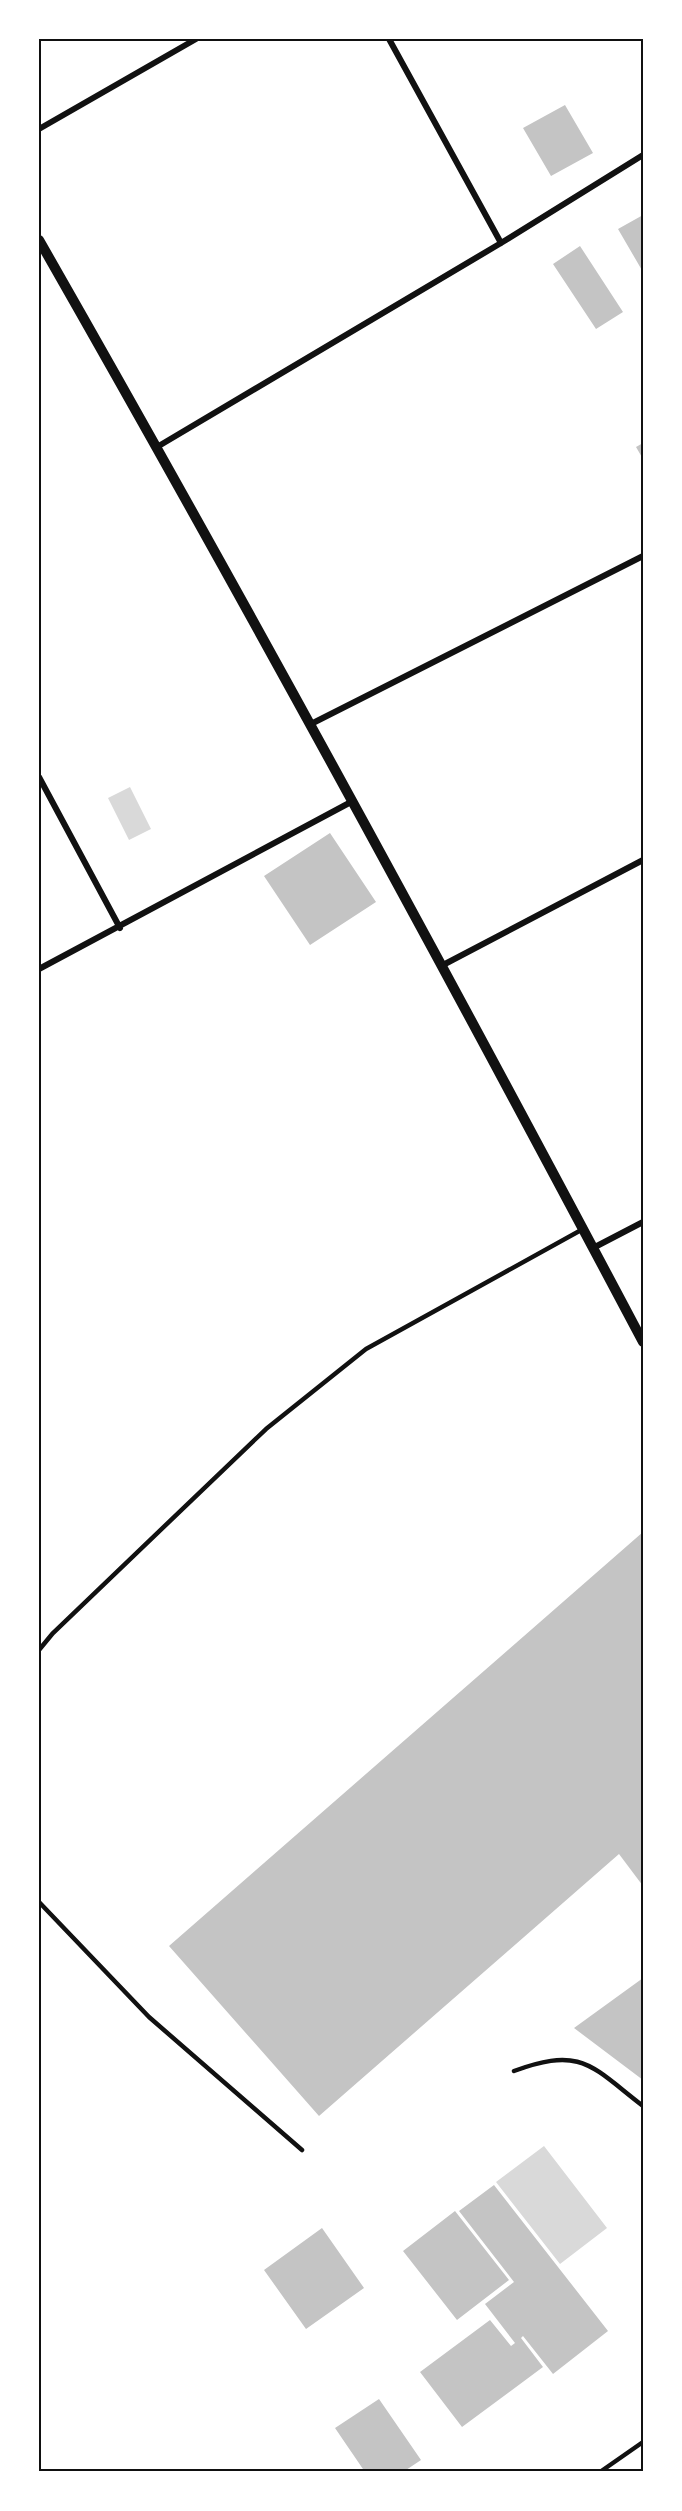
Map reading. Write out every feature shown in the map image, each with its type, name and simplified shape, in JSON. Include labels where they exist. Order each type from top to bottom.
[{"type":"street","points":[[39,129],[196,39]]},
{"type":"street","points":[[389,39],[501,243]]},
{"type":"street","points":[[157,447],[501,243],[643,155]]},
{"type":"street","points":[[39,240],[157,447],[308,725],[443,965],[643,1342]]},
{"type":"street","points":[[308,725],[643,556]]},
{"type":"street","points":[[39,777],[120,928]]},
{"type":"street","points":[[39,969],[120,928],[351,802]]},
{"type":"street","points":[[443,965],[643,860]]},
{"type":"street","points":[[593,1248],[643,1222]]},
{"type":"lane","points":[[39,1650],[52,1633],[266,1430],[366,1350],[583,1229]]},
{"type":"lane","points":[[39,1902],[149,2017],[302,2150]]},
{"type":"lane","points":[[514,2071],[544,2060],[571,2058],[594,2068],[643,2106]]},
{"type":"lane","points":[[600,2472],[643,2442]]},
{"type":"shaded area","points":[[130,787],[151,829],[129,840],[108,798]]},
{"type":"shaded area","points":[[544,2146],[607,2228],[560,2264],[496,2182]]},
{"type":"building","points":[[565,105],[593,153],[551,176],[523,128]]},
{"type":"building","points":[[643,215],[643,272],[618,229]]},
{"type":"building","points":[[580,246],[623,312],[596,329],[553,264]]},
{"type":"building","points":[[643,443],[643,459],[636,447]]},
{"type":"building","points":[[330,833],[376,902],[310,945],[264,876]]},
{"type":"building","points":[[643,1532],[643,1886],[619,1854],[319,2116],[169,1946]]},
{"type":"building","points":[[643,1978],[643,2080],[574,2028]]},
{"type":"building","points":[[494,2185],[608,2331],[553,2374],[523,2336],[521,2338],[543,2367],[462,2427],[420,2372],[490,2320],[511,2346],[515,2343],[485,2304],[514,2282],[459,2211]]},
{"type":"building","points":[[455,2211],[509,2280],[457,2320],[403,2251]]},
{"type":"building","points":[[322,2228],[364,2288],[306,2329],[264,2270]]},
{"type":"building","points":[[379,2399],[421,2460],[403,2472],[365,2472],[335,2428]]}]
